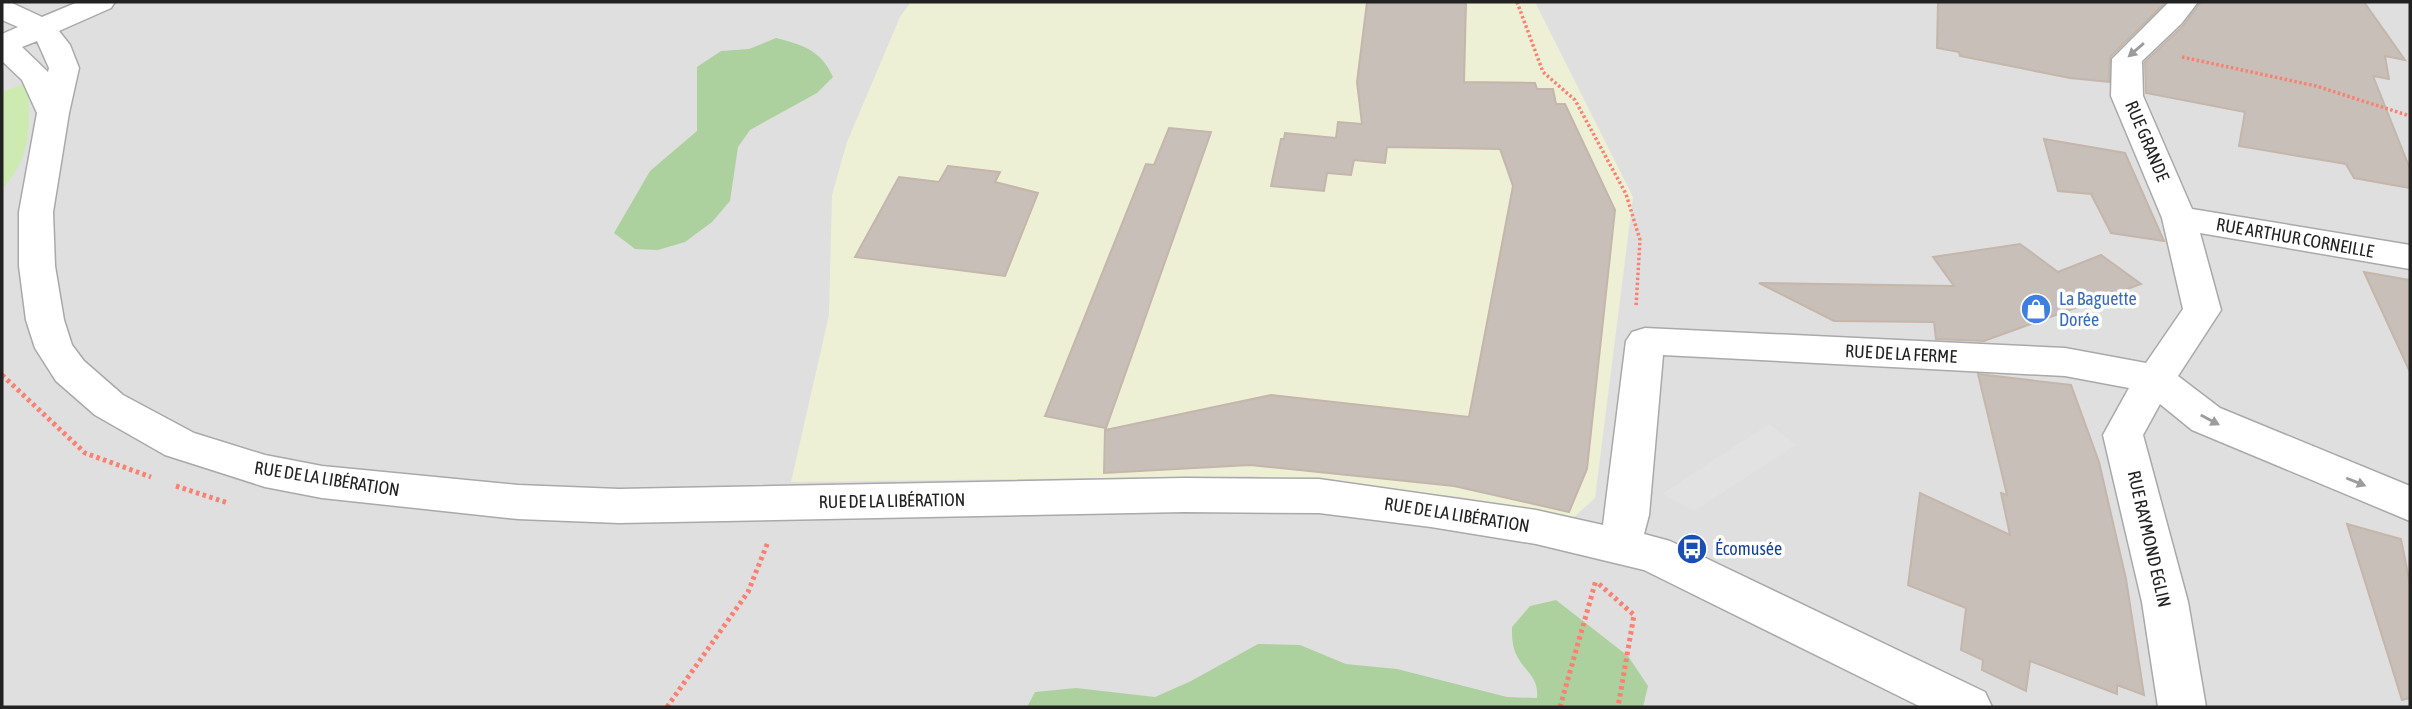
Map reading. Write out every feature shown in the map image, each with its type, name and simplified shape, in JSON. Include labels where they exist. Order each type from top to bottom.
[{"type":"street","points":[[53,113],[35,76],[2,45],[101,2]]},
{"type":"street","name":"RUE GRANDE","points":[[2156,379],[2203,310],[2179,218],[2127,96],[2127,59],[2184,2]]},
{"type":"street","points":[[2,9],[42,28]]},
{"type":"street","name":"RUE DE LA LIBÉRATION","points":[[42,28],[55,45],[64,68],[53,113],[36,212],[37,266],[45,320],[54,348],[70,371],[109,405],[180,444],[265,471],[377,489],[518,502],[619,506],[1170,495],[1319,496],[1431,510],[1620,545],[1654,554],[1702,575],[1968,707]]},
{"type":"street","name":"RUE ARTHUR CORNEILLE","points":[[2179,218],[2410,257]]},
{"type":"street","points":[[1620,545],[1627,515],[1645,341]]},
{"type":"street","name":"RUE DE LA FERME","points":[[1645,341],[2065,362],[2156,379]]},
{"type":"street","points":[[2156,379],[2206,419],[2410,504]]},
{"type":"street","name":"RUE RAYMOND EGLIN","points":[[2156,379],[2123,435],[2165,602],[2182,707]]},
{"type":"path","points":[[1517,2],[1543,72],[1575,100],[1626,194],[1640,240],[1635,314],[1645,341]]},
{"type":"path","points":[[2140,48],[2316,86],[2410,116]]},
{"type":"path","points":[[667,707],[748,592],[783,503]]},
{"type":"path","points":[[1560,707],[1596,581],[1634,615],[1618,707]]},
{"type":"shaded area","points":[[2,2],[2410,2],[2410,707],[2,707]]},
{"type":"shaded area","points":[[1769,424],[1796,445],[1694,511],[1662,494]]},
{"type":"green space","points":[[911,2],[1535,2],[1633,197],[1595,498],[1574,517],[1460,497],[1252,476],[791,482],[829,315],[832,195],[847,142],[900,17]]},
{"type":"green space","points":[[776,38],[810,50],[823,60],[833,77],[817,93],[750,130],[738,147],[730,201],[712,222],[685,242],[658,250],[635,249],[614,233],[650,171],[697,131],[697,67],[721,51],[749,49]]},
{"type":"green space","points":[[27,83],[27,140],[19,165],[2,189],[2,92]]},
{"type":"green space","points":[[1556,600],[1628,656],[1648,686],[1643,707],[1027,707],[1035,692],[1076,688],[1155,697],[1191,681],[1258,644],[1300,645],[1346,664],[1397,669],[1507,697],[1537,698],[1534,679],[1515,651],[1512,627],[1530,606]]},
{"type":"building","points":[[1367,2],[1466,2],[1464,82],[1535,83],[1537,89],[1553,89],[1556,104],[1565,104],[1615,210],[1587,469],[1569,512],[1454,486],[1250,465],[1104,473],[1105,430],[1271,395],[1469,417],[1513,186],[1500,149],[1387,147],[1385,163],[1354,160],[1351,175],[1327,173],[1324,191],[1271,186],[1281,139],[1284,139],[1285,133],[1336,138],[1338,122],[1362,124],[1357,82]]},
{"type":"building","points":[[1938,2],[2166,2],[2110,57],[2109,82],[2070,78],[1960,56],[1959,52],[1937,48]]},
{"type":"building","points":[[2201,2],[2364,2],[2405,60],[2385,56],[2389,79],[2373,76],[2410,169],[2410,188],[2354,178],[2346,164],[2239,146],[2245,112],[2146,93],[2145,62],[2183,26]]},
{"type":"building","points":[[1169,128],[1211,132],[1106,428],[1045,416],[1146,164],[1154,165]]},
{"type":"building","points":[[2044,139],[2125,153],[2164,241],[2111,233],[2091,194],[2058,191]]},
{"type":"building","points":[[948,166],[1000,172],[995,182],[1038,193],[1005,276],[855,257],[899,177],[939,182]]},
{"type":"building","points":[[2020,244],[2058,272],[2101,255],[2141,284],[1984,341],[1936,339],[1934,322],[1834,321],[1759,283],[1954,286],[1933,257]]},
{"type":"building","points":[[2364,272],[2410,280],[2410,372]]},
{"type":"building","points":[[1978,374],[2071,385],[2099,462],[2126,579],[2144,695],[2117,685],[2117,694],[2030,661],[2026,691],[1982,670],[1983,660],[1961,650],[1966,608],[1908,585],[1920,493],[2010,535],[2001,493],[2007,495]]},
{"type":"building","points":[[2347,524],[2401,539],[2410,584],[2410,698],[2402,700]]},
{"type":"place","name":"La Baguette Dorée","points":[[2036,309]]},
{"type":"place","name":"Écomusée","points":[[1692,549]]}]
